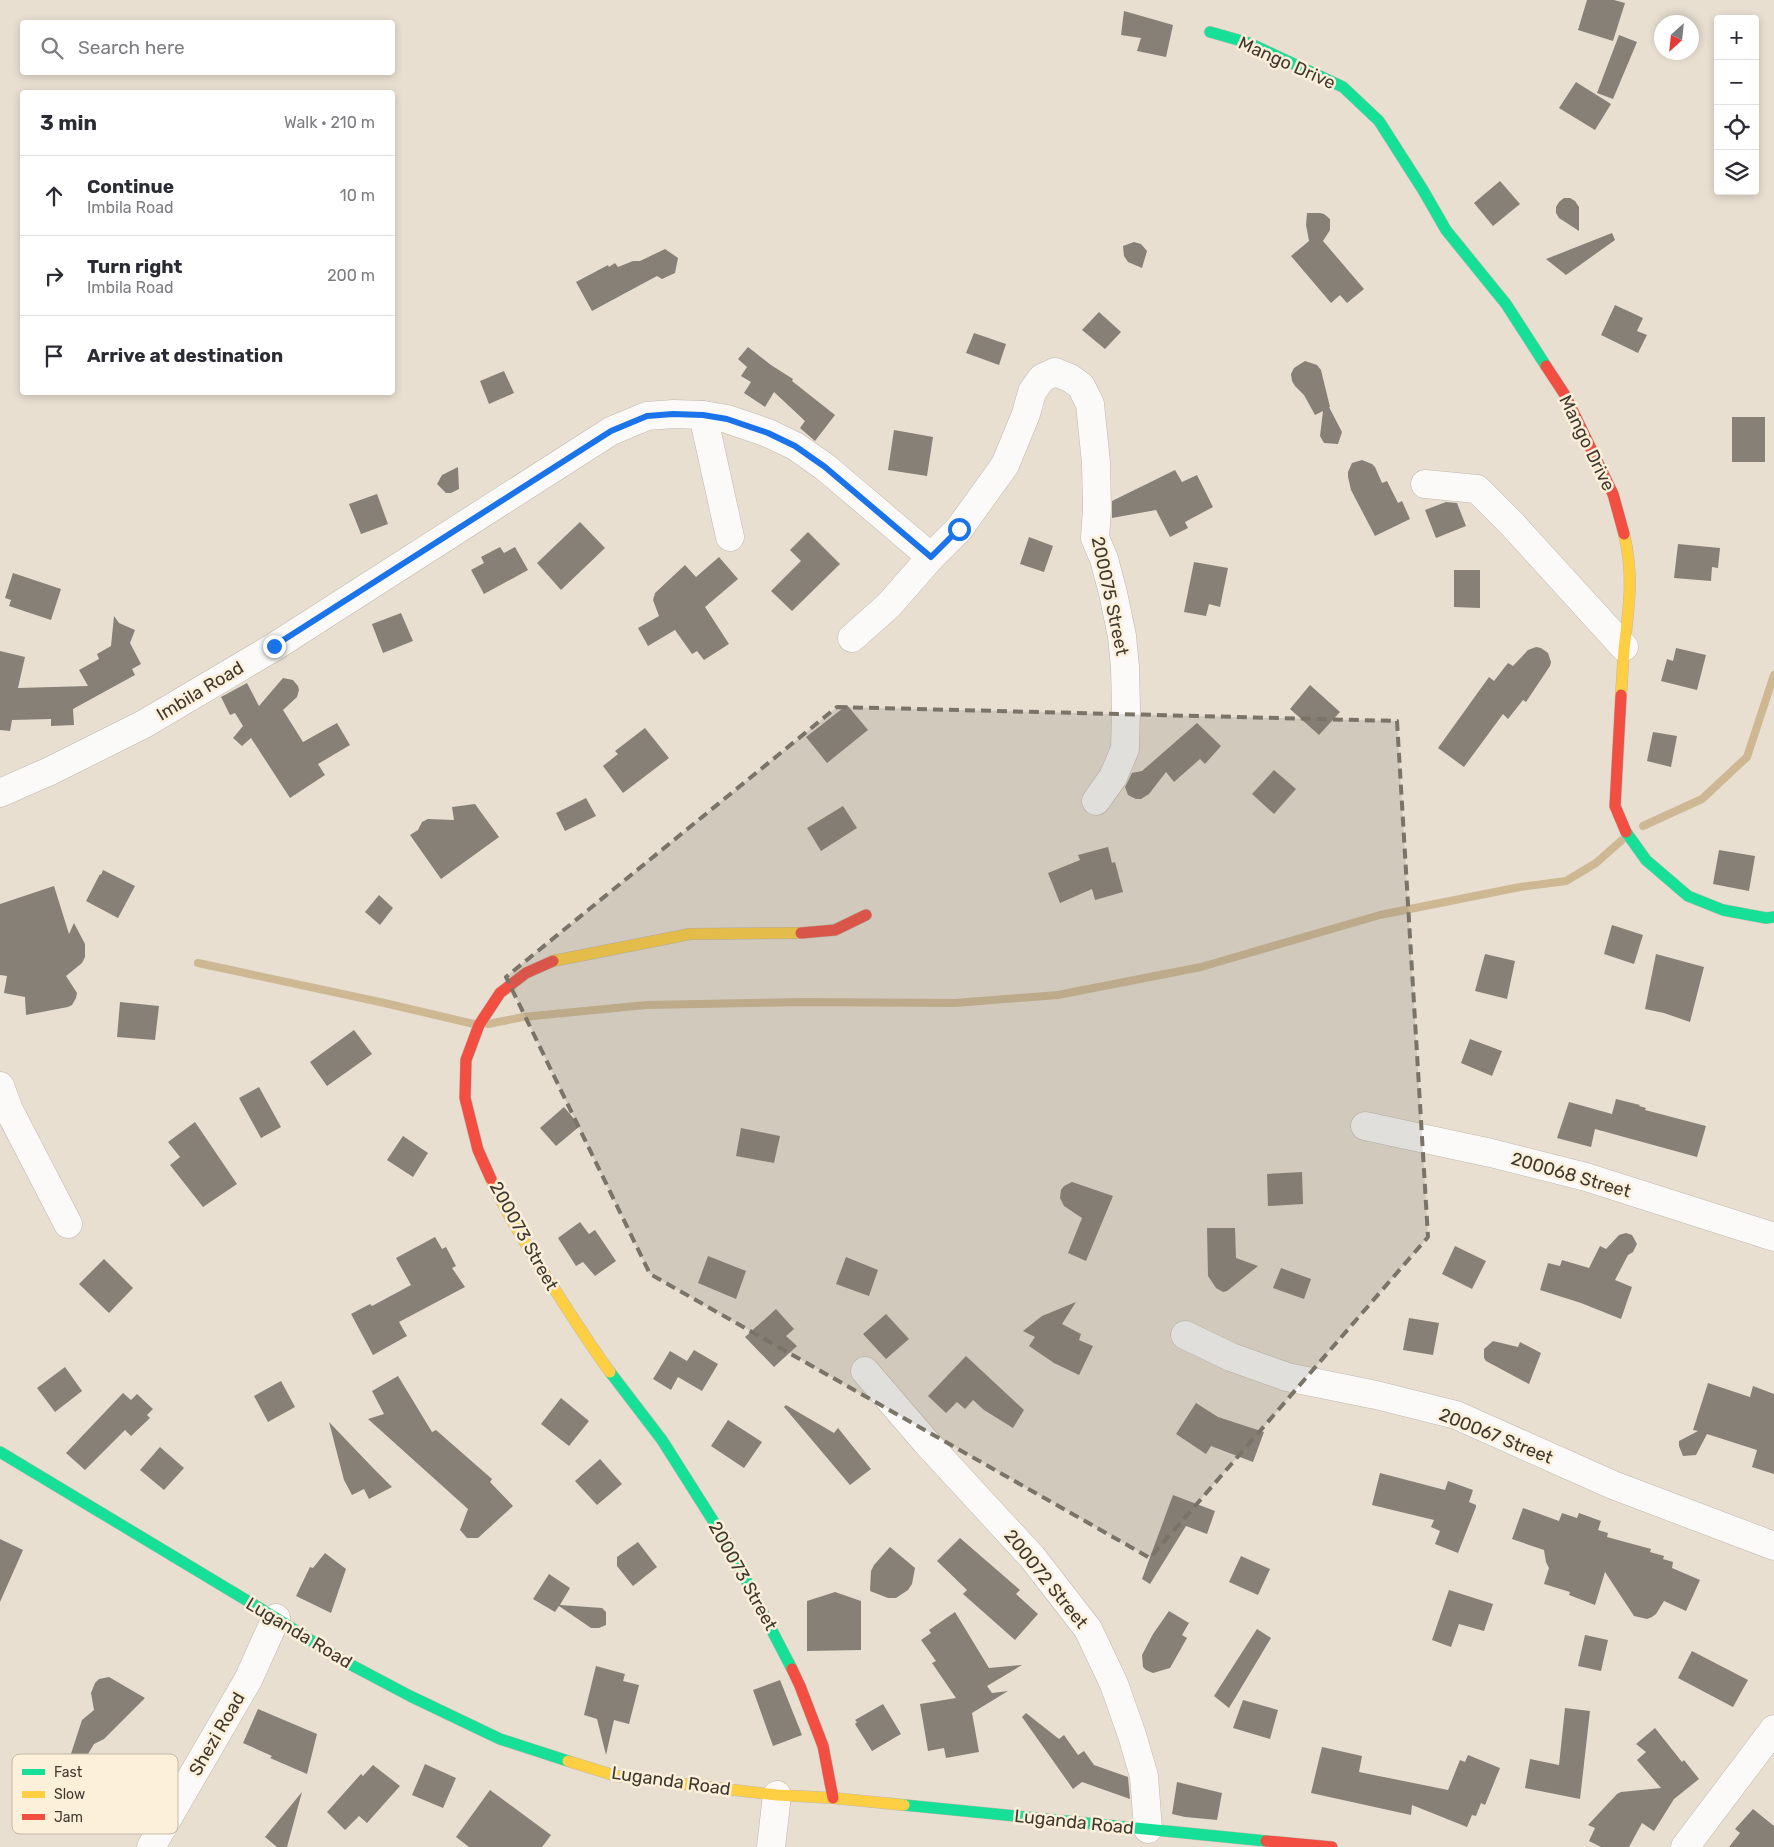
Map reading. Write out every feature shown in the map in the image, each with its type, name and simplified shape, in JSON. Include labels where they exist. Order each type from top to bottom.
[{"type":"street","name":"Mango Drive","points":[[1210,32],[1249,44],[1301,66],[1343,87],[1379,121],[1446,230],[1506,304],[1565,395],[1613,494],[1629,554],[1631,594],[1624,647],[1615,806],[1627,834],[1646,860],[1688,896],[1723,910],[1774,918]]},
{"type":"street","name":"200075 Street","points":[[931,557],[959,529],[1000,474],[1021,427],[1032,392],[1042,378],[1055,372],[1070,378],[1081,386],[1090,404],[1096,463],[1098,509],[1095,538],[1104,560],[1113,593],[1122,636],[1125,667],[1126,709],[1124,749],[1113,777],[1096,801]]},
{"type":"street","points":[[703,415],[730,536]]},
{"type":"street","name":"Imbila Road","points":[[0,793],[50,772],[144,724],[274,646],[611,431],[647,416],[703,415],[727,419],[768,433],[795,446],[825,467],[931,557]]},
{"type":"street","points":[[1425,484],[1477,489],[1512,524],[1624,647]]},
{"type":"street","points":[[852,638],[889,605],[931,557]]},
{"type":"street","name":"200073 Street","points":[[833,1798],[823,1746],[800,1686],[724,1538],[672,1457],[586,1339],[502,1203],[478,1150],[465,1098],[466,1060],[480,1026],[500,993],[526,973],[558,959],[690,934],[797,933],[835,930],[866,915]]},
{"type":"street","points":[[0,1086],[9,1110],[68,1224]]},
{"type":"street","name":"200068 Street","points":[[1365,1126],[1491,1153],[1586,1178],[1774,1238]]},
{"type":"street","name":"200067 Street","points":[[1184,1335],[1231,1357],[1287,1377],[1376,1395],[1456,1415],[1613,1485],[1774,1546]]},
{"type":"street","name":"200072 Street","points":[[865,1371],[926,1442],[1032,1557],[1088,1629],[1114,1684],[1144,1776],[1148,1829]]},
{"type":"street","name":"Luganda Road","points":[[0,1452],[349,1664],[410,1696],[500,1739],[616,1776],[777,1795],[833,1798],[1332,1847]]},
{"type":"street","name":"Shezi Road","points":[[178,1801],[248,1680],[276,1618]]},
{"type":"street","points":[[1685,1847],[1774,1729]]},
{"type":"street","points":[[772,1847],[777,1795]]},
{"type":"street","name":"Shezi Road","points":[[151,1847],[159,1834]]},
{"type":"highlighted area","points":[[837,707],[1397,721],[1428,1237],[1150,1558],[650,1274],[506,977]]},
{"type":"building","points":[[1587,0],[1614,0],[1625,3],[1613,41],[1578,30]]},
{"type":"building","points":[[1124,11],[1173,25],[1166,57],[1137,51],[1141,38],[1121,35]]},
{"type":"building","points":[[1619,35],[1637,42],[1613,99],[1597,93]]},
{"type":"building","points":[[1576,82],[1611,104],[1595,130],[1559,108]]},
{"type":"building","points":[[1500,181],[1520,204],[1493,226],[1474,203]]},
{"type":"building","points":[[1564,198],[1570,198],[1575,201],[1579,207],[1579,231],[1559,218],[1556,213],[1556,207]]},
{"type":"building","points":[[1307,213],[1324,214],[1330,219],[1330,230],[1323,241],[1364,289],[1347,303],[1340,295],[1331,303],[1291,256],[1309,241],[1306,225]]},
{"type":"building","points":[[1612,233],[1615,240],[1566,275],[1546,259]]},
{"type":"building","points":[[1134,242],[1141,244],[1147,251],[1142,268],[1128,262],[1124,256],[1123,246]]},
{"type":"building","points":[[665,249],[678,258],[675,273],[662,279],[657,276],[592,311],[576,282],[608,265],[609,267],[615,263],[618,267],[633,261],[640,261]]},
{"type":"building","points":[[1615,305],[1643,318],[1637,331],[1647,335],[1638,353],[1601,335]]},
{"type":"building","points":[[1099,312],[1121,332],[1105,349],[1082,330]]},
{"type":"building","points":[[974,333],[1006,344],[999,365],[966,353]]},
{"type":"building","points":[[748,347],[793,379],[792,381],[835,415],[815,441],[800,428],[805,421],[774,392],[765,407],[744,393],[751,382],[741,376],[747,367],[738,359]]},
{"type":"building","points":[[1305,361],[1317,365],[1321,370],[1329,407],[1342,432],[1338,444],[1324,443],[1320,436],[1323,411],[1315,415],[1304,395],[1292,381],[1291,374],[1294,368]]},
{"type":"building","points":[[504,371],[514,393],[489,404],[480,381]]},
{"type":"building","points":[[1732,417],[1765,417],[1765,462],[1732,462]]},
{"type":"building","points":[[894,430],[933,437],[927,476],[888,470]]},
{"type":"building","points":[[1362,460],[1375,467],[1382,483],[1387,481],[1398,503],[1402,501],[1410,519],[1375,536],[1351,490],[1348,477],[1352,463]]},
{"type":"building","points":[[458,467],[459,489],[446,493],[437,484],[442,475]]},
{"type":"building","points":[[1175,470],[1182,482],[1197,475],[1213,507],[1185,522],[1188,528],[1170,537],[1156,510],[1112,518],[1112,501]]},
{"type":"building","points":[[377,494],[388,524],[361,534],[349,504]]},
{"type":"building","points":[[1446,502],[1457,503],[1466,526],[1436,538],[1425,510]]},
{"type":"building","points":[[580,522],[605,548],[561,590],[537,563]]},
{"type":"building","points":[[808,532],[840,564],[792,611],[771,591],[801,561],[790,550]]},
{"type":"building","points":[[1029,537],[1053,546],[1044,572],[1020,564]]},
{"type":"building","points":[[1678,544],[1720,548],[1718,568],[1712,567],[1711,581],[1674,578]]},
{"type":"building","points":[[500,547],[504,553],[515,547],[528,570],[484,594],[471,570],[484,563],[481,557]]},
{"type":"building","points":[[719,557],[738,579],[705,607],[729,644],[704,660],[697,651],[692,654],[675,630],[648,646],[638,628],[659,616],[653,600],[655,593],[685,565],[696,577]]},
{"type":"building","points":[[1194,562],[1228,568],[1220,607],[1209,604],[1206,616],[1184,612]]},
{"type":"building","points":[[1454,570],[1480,570],[1480,608],[1454,607]]},
{"type":"building","points":[[13,573],[61,589],[51,620],[9,606],[11,600],[5,598]]},
{"type":"building","points":[[401,613],[413,641],[383,653],[372,624]]},
{"type":"building","points":[[114,616],[119,623],[135,630],[130,643],[141,664],[132,669],[135,675],[73,709],[74,725],[51,726],[51,719],[12,720],[10,731],[0,730],[0,651],[25,657],[18,688],[88,686],[79,670],[99,659],[97,654],[111,646]]},
{"type":"building","points":[[1536,647],[1548,653],[1551,662],[1550,666],[1526,702],[1523,700],[1508,719],[1503,714],[1464,767],[1438,748],[1489,677],[1494,681],[1508,663],[1513,666],[1528,650]]},
{"type":"building","points":[[1676,648],[1706,655],[1697,690],[1661,681],[1667,659],[1673,661]]},
{"type":"building","points":[[283,678],[293,680],[298,686],[297,697],[283,710],[303,742],[337,723],[350,745],[318,764],[325,775],[290,798],[251,738],[242,746],[233,738],[243,726],[235,713],[230,715],[221,697],[247,683],[259,706]]},
{"type":"building","points":[[1310,685],[1340,712],[1319,735],[1290,709]]},
{"type":"building","points":[[847,705],[868,730],[827,763],[806,737]]},
{"type":"building","points":[[1197,723],[1221,746],[1205,764],[1200,759],[1174,782],[1166,772],[1149,794],[1141,799],[1128,795],[1125,787],[1132,773],[1142,771]]},
{"type":"building","points":[[645,728],[669,758],[623,793],[603,766],[618,754],[615,751]]},
{"type":"building","points":[[1653,732],[1677,736],[1671,767],[1647,761]]},
{"type":"building","points":[[1274,770],[1296,789],[1274,814],[1252,794]]},
{"type":"building","points":[[586,798],[596,816],[565,831],[556,813]]},
{"type":"building","points":[[475,804],[499,837],[441,879],[410,835],[418,830],[422,822],[428,819],[454,820],[452,807]]},
{"type":"building","points":[[843,806],[857,828],[821,851],[807,828]]},
{"type":"building","points":[[1108,847],[1112,863],[1115,862],[1123,892],[1095,900],[1092,889],[1060,903],[1048,873],[1080,860],[1078,855]]},
{"type":"building","points":[[1719,850],[1755,856],[1749,891],[1713,884]]},
{"type":"building","points":[[103,870],[135,886],[118,918],[86,901]]},
{"type":"building","points":[[54,886],[69,934],[74,923],[85,944],[85,957],[82,963],[66,976],[77,993],[72,1005],[26,1015],[25,997],[4,993],[7,976],[0,975],[0,904]]},
{"type":"building","points":[[379,895],[393,908],[380,925],[365,912]]},
{"type":"building","points":[[1612,925],[1643,935],[1634,964],[1604,954]]},
{"type":"building","points":[[1485,954],[1515,961],[1507,999],[1475,991]]},
{"type":"building","points":[[1656,954],[1704,967],[1690,1022],[1645,1009]]},
{"type":"building","points":[[120,1002],[159,1006],[155,1040],[117,1037]]},
{"type":"building","points":[[354,1030],[372,1054],[327,1086],[310,1062]]},
{"type":"building","points":[[1470,1039],[1502,1051],[1492,1076],[1461,1063]]},
{"type":"building","points":[[259,1087],[281,1127],[261,1138],[239,1098]]},
{"type":"building","points":[[1616,1099],[1640,1105],[1646,1108],[1645,1110],[1706,1126],[1697,1157],[1595,1129],[1591,1147],[1557,1138],[1569,1102],[1612,1114]]},
{"type":"building","points":[[564,1107],[580,1126],[556,1146],[540,1128]]},
{"type":"building","points":[[195,1122],[237,1184],[203,1207],[170,1165],[180,1157],[168,1142]]},
{"type":"building","points":[[741,1128],[780,1136],[774,1163],[736,1156]]},
{"type":"building","points":[[403,1136],[428,1153],[413,1177],[387,1160]]},
{"type":"building","points":[[1302,1172],[1303,1204],[1268,1206],[1267,1174]]},
{"type":"building","points":[[1072,1182],[1113,1196],[1086,1261],[1068,1253],[1082,1218],[1064,1206],[1060,1198],[1061,1190],[1064,1186]]},
{"type":"building","points":[[580,1222],[589,1234],[595,1230],[616,1261],[595,1276],[583,1262],[576,1266],[558,1238]]},
{"type":"building","points":[[1207,1228],[1235,1228],[1236,1258],[1258,1266],[1227,1291],[1223,1292],[1216,1288],[1208,1276]]},
{"type":"building","points":[[1626,1233],[1632,1235],[1637,1244],[1633,1252],[1628,1255],[1615,1280],[1632,1287],[1621,1319],[1581,1303],[1540,1290],[1548,1263],[1560,1266],[1562,1260],[1589,1268],[1600,1246],[1606,1249],[1619,1235]]},
{"type":"building","points":[[435,1237],[442,1249],[446,1247],[456,1266],[452,1268],[465,1287],[399,1322],[407,1336],[373,1355],[351,1314],[370,1304],[372,1306],[411,1285],[396,1258]]},
{"type":"building","points":[[1455,1246],[1486,1261],[1472,1289],[1442,1274]]},
{"type":"building","points":[[708,1256],[746,1271],[736,1299],[698,1283]]},
{"type":"building","points":[[846,1257],[878,1270],[869,1296],[836,1284]]},
{"type":"building","points":[[104,1259],[133,1288],[109,1313],[79,1284]]},
{"type":"building","points":[[1281,1268],[1311,1279],[1304,1299],[1273,1288]]},
{"type":"building","points":[[1076,1302],[1062,1324],[1081,1334],[1079,1340],[1093,1346],[1079,1375],[1054,1363],[1029,1346],[1035,1337],[1023,1331],[1042,1316]]},
{"type":"building","points":[[776,1309],[794,1329],[786,1336],[797,1346],[774,1367],[745,1337]]},
{"type":"building","points":[[886,1314],[909,1339],[886,1359],[863,1334]]},
{"type":"building","points":[[1409,1318],[1439,1323],[1433,1355],[1403,1350]]},
{"type":"building","points":[[1493,1341],[1518,1347],[1520,1342],[1541,1353],[1529,1384],[1486,1361],[1484,1349]]},
{"type":"building","points":[[694,1350],[718,1364],[702,1391],[678,1377],[671,1390],[653,1379],[670,1351],[687,1361]]},
{"type":"building","points":[[966,1356],[1024,1410],[1013,1428],[984,1410],[973,1400],[965,1409],[957,1402],[946,1413],[928,1396]]},
{"type":"building","points":[[65,1367],[82,1391],[55,1412],[37,1388]]},
{"type":"building","points":[[398,1376],[432,1432],[436,1430],[492,1479],[490,1482],[513,1506],[478,1538],[467,1538],[460,1530],[468,1509],[368,1419],[384,1414],[372,1391]]},
{"type":"building","points":[[281,1381],[295,1407],[268,1422],[254,1396]]},
{"type":"building","points":[[1708,1383],[1750,1397],[1753,1386],[1774,1394],[1774,1474],[1752,1467],[1757,1450],[1707,1434],[1696,1455],[1683,1456],[1679,1441],[1698,1431],[1693,1430]]},
{"type":"building","points":[[123,1393],[131,1400],[137,1394],[153,1409],[147,1415],[150,1418],[131,1436],[125,1430],[85,1470],[66,1453]]},
{"type":"building","points":[[561,1398],[589,1421],[569,1446],[541,1424]]},
{"type":"building","points":[[1196,1403],[1218,1417],[1264,1432],[1253,1462],[1211,1446],[1206,1454],[1176,1434]]},
{"type":"building","points":[[786,1405],[834,1433],[838,1428],[871,1469],[850,1485],[784,1407]]},
{"type":"building","points":[[728,1420],[762,1442],[744,1468],[711,1446]]},
{"type":"building","points":[[329,1422],[392,1487],[369,1499],[364,1489],[352,1495],[344,1480]]},
{"type":"building","points":[[160,1447],[184,1468],[164,1490],[140,1470]]},
{"type":"building","points":[[600,1459],[622,1484],[597,1505],[575,1481]]},
{"type":"building","points":[[1380,1473],[1445,1490],[1448,1481],[1473,1490],[1469,1502],[1476,1505],[1476,1507],[1458,1553],[1435,1544],[1440,1531],[1431,1527],[1434,1520],[1372,1505]]},
{"type":"building","points":[[1173,1495],[1215,1511],[1207,1534],[1186,1526],[1150,1584],[1142,1579]]},
{"type":"building","points":[[1523,1508],[1559,1521],[1562,1513],[1577,1518],[1579,1513],[1601,1521],[1598,1530],[1608,1533],[1607,1537],[1651,1549],[1650,1552],[1664,1556],[1663,1559],[1673,1562],[1672,1568],[1700,1580],[1686,1611],[1664,1601],[1652,1617],[1647,1619],[1634,1616],[1605,1572],[1595,1605],[1569,1595],[1570,1592],[1544,1584],[1549,1568],[1544,1550],[1512,1539]]},
{"type":"building","points":[[960,1538],[1020,1590],[1016,1594],[1038,1614],[1015,1640],[963,1594],[967,1590],[937,1561]]},
{"type":"building","points":[[0,1539],[23,1550],[0,1602]]},
{"type":"building","points":[[638,1542],[657,1567],[633,1586],[617,1566],[617,1557]]},
{"type":"building","points":[[890,1547],[915,1568],[912,1584],[908,1590],[896,1598],[888,1598],[870,1591],[871,1571]]},
{"type":"building","points":[[325,1553],[346,1569],[331,1613],[296,1596],[310,1567],[313,1568]]},
{"type":"building","points":[[1241,1556],[1270,1569],[1258,1595],[1229,1582]]},
{"type":"building","points":[[549,1574],[570,1588],[560,1605],[602,1608],[606,1612],[606,1625],[599,1628],[591,1628],[559,1606],[555,1612],[533,1599]]},
{"type":"building","points":[[1449,1590],[1493,1604],[1484,1631],[1459,1624],[1451,1647],[1432,1640]]},
{"type":"building","points":[[835,1592],[861,1601],[861,1650],[807,1651],[807,1601]]},
{"type":"building","points":[[1169,1611],[1189,1623],[1182,1635],[1187,1638],[1170,1668],[1153,1673],[1143,1667],[1142,1655],[1153,1634]]},
{"type":"building","points":[[955,1612],[989,1668],[1022,1665],[987,1686],[992,1693],[1008,1691],[972,1713],[979,1752],[946,1758],[944,1748],[928,1751],[920,1704],[956,1698],[932,1663],[936,1661],[921,1640],[931,1633],[929,1630]]},
{"type":"building","points":[[1257,1629],[1271,1638],[1229,1708],[1214,1696]]},
{"type":"building","points":[[1585,1635],[1608,1640],[1601,1671],[1578,1666]]},
{"type":"building","points":[[1692,1651],[1748,1680],[1733,1707],[1678,1678]]},
{"type":"building","points":[[596,1666],[625,1674],[623,1681],[639,1685],[629,1724],[614,1720],[606,1755],[597,1719],[584,1715]]},
{"type":"building","points":[[109,1677],[145,1698],[104,1739],[94,1744],[88,1754],[71,1754],[82,1720],[94,1710],[91,1693],[99,1679]]},
{"type":"building","points":[[780,1680],[802,1735],[773,1746],[753,1690]]},
{"type":"building","points":[[1243,1700],[1278,1710],[1270,1739],[1233,1728]]},
{"type":"building","points":[[883,1704],[901,1734],[872,1751],[855,1724],[857,1722],[855,1720]]},
{"type":"building","points":[[1565,1708],[1590,1711],[1580,1799],[1525,1788],[1530,1759],[1559,1765]]},
{"type":"building","points":[[258,1709],[317,1734],[307,1774],[270,1758],[272,1756],[243,1743]]},
{"type":"building","points":[[1026,1713],[1059,1739],[1064,1735],[1078,1755],[1084,1751],[1094,1765],[1128,1777],[1130,1799],[1082,1782],[1073,1789],[1022,1717]]},
{"type":"building","points":[[1655,1728],[1682,1762],[1684,1760],[1699,1779],[1674,1799],[1654,1831],[1642,1823],[1629,1847],[1601,1847],[1589,1841],[1595,1828],[1588,1825],[1617,1794],[1661,1788],[1637,1760],[1646,1752],[1636,1744]]},
{"type":"building","points":[[1322,1747],[1362,1756],[1359,1772],[1448,1790],[1460,1760],[1465,1762],[1468,1755],[1500,1768],[1485,1805],[1481,1803],[1476,1816],[1472,1815],[1467,1827],[1412,1805],[1411,1815],[1311,1793]]},
{"type":"building","points":[[425,1764],[456,1778],[443,1808],[412,1795]]},
{"type":"building","points":[[373,1765],[400,1786],[367,1823],[359,1816],[345,1830],[327,1812],[361,1774],[363,1776]]},
{"type":"building","points":[[1177,1782],[1222,1793],[1217,1820],[1172,1814]]},
{"type":"building","points":[[490,1790],[551,1835],[542,1847],[469,1847],[456,1837]]},
{"type":"building","points":[[302,1792],[287,1847],[277,1847],[265,1837]]},
{"type":"building","points":[[1753,1809],[1774,1826],[1774,1847],[1729,1847],[1740,1833],[1735,1829]]},
{"type":"waterway","points":[[1643,826],[1702,799],[1747,757],[1774,675]]},
{"type":"waterway","points":[[488,1024],[523,1017],[646,1005],[802,1002],[955,1003],[1058,995],[1201,967],[1380,915],[1520,887],[1566,881],[1596,863],[1622,840]]},
{"type":"waterway","points":[[198,963],[474,1024]]},
{"type":"traffic: fast","points":[[1210,32],[1249,43],[1343,87],[1379,121],[1446,230],[1506,304],[1546,366]]},
{"type":"traffic: fast","points":[[1626,832],[1646,860],[1688,896],[1723,910],[1766,918],[1774,917]]},
{"type":"traffic: fast","points":[[610,1372],[662,1440],[724,1538],[792,1669]]},
{"type":"traffic: fast","points":[[0,1452],[276,1618],[340,1659],[410,1696],[500,1739],[568,1761]]},
{"type":"traffic: fast","points":[[904,1805],[1266,1841]]},
{"type":"traffic: slow","points":[[1621,695],[1630,591],[1629,563],[1624,534]]},
{"type":"traffic: slow","points":[[553,961],[690,934],[801,933]]},
{"type":"traffic: slow","points":[[491,1179],[531,1252],[610,1372]]},
{"type":"traffic: slow","points":[[568,1761],[616,1776],[777,1795],[904,1805]]},
{"type":"traffic: jam","points":[[1546,366],[1565,395],[1613,494],[1624,534]]},
{"type":"traffic: jam","points":[[1621,695],[1615,806],[1626,832]]},
{"type":"traffic: jam","points":[[801,933],[835,930],[866,915]]},
{"type":"traffic: jam","points":[[491,1179],[478,1150],[465,1098],[466,1060],[479,1025],[500,993],[526,973],[553,961]]},
{"type":"traffic: jam","points":[[792,1669],[823,1746],[833,1798]]},
{"type":"traffic: jam","points":[[1266,1841],[1332,1847]]},
{"type":"route","points":[[274,646],[611,431],[647,416],[673,414],[703,415],[727,419],[768,433],[795,446],[825,467],[931,557],[959,529]]}]
